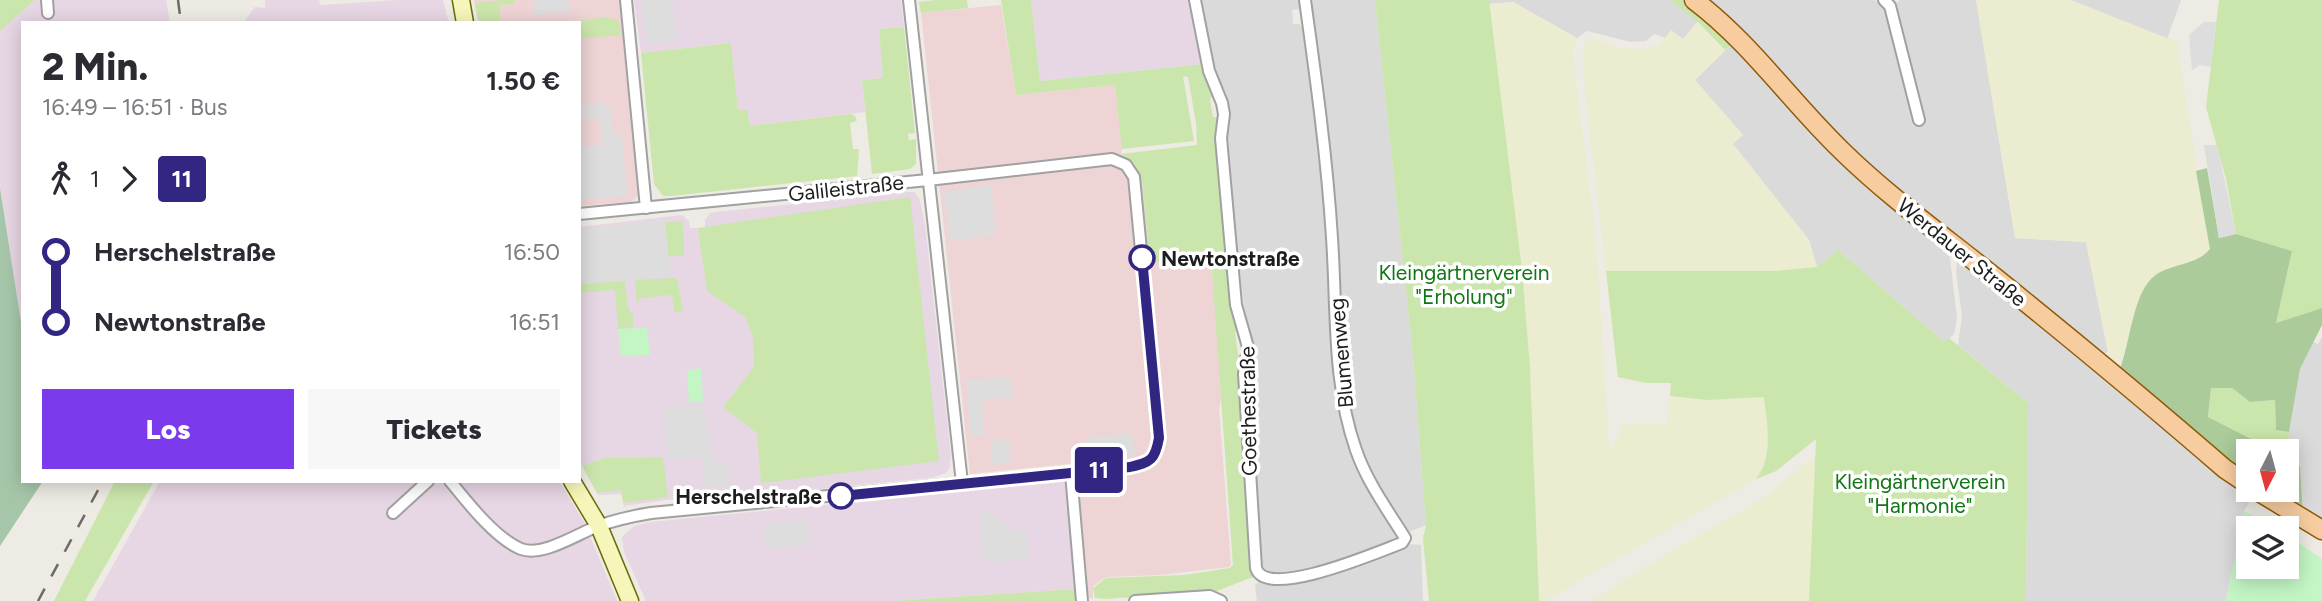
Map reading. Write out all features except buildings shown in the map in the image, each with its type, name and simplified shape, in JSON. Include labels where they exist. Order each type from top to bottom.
[{"type":"main road","name":"Werdauer Straße","points":[[1694,0],[1756,57],[1841,151],[1897,200],[2236,476]]},
{"type":"main road","points":[[2276,502],[2322,530]]},
{"type":"street","points":[[47,0],[48,13]]},
{"type":"street","points":[[461,0],[465,21]]},
{"type":"street","points":[[626,0],[646,208]]},
{"type":"street","points":[[909,0],[962,483]]},
{"type":"street","name":"Goethestraße","points":[[1195,0],[1209,71],[1219,93],[1224,114],[1221,138],[1236,305],[1248,347],[1244,364],[1244,387],[1255,557],[1259,576]]},
{"type":"street","name":"Blumenweg","points":[[1259,576],[1283,580],[1304,576],[1364,558],[1402,543],[1405,538],[1373,488],[1356,452],[1347,422],[1339,373],[1326,158],[1306,0]]},
{"type":"street","points":[[1889,2],[1919,120]]},
{"type":"street","name":"Galileistraße","points":[[581,214],[1112,159],[1126,165],[1134,177],[1159,438],[1156,454],[1149,463],[1071,473]]},
{"type":"street","points":[[452,483],[490,525],[520,548],[542,550],[599,526],[651,513],[1071,473],[1082,601]]},
{"type":"street","points":[[393,513],[426,483]]},
{"type":"street","points":[[573,483],[599,526],[630,601]]},
{"type":"street","points":[[1135,601],[1210,596],[1221,601]]},
{"type":"shaded area","points":[[35,0],[166,0],[170,21],[21,21],[21,322],[0,188],[0,31]]},
{"type":"shaded area","points":[[265,0],[319,0],[320,5],[443,0],[448,21],[244,21],[255,7],[265,8]]},
{"type":"shaded area","points":[[474,0],[619,0],[639,195],[631,202],[581,206],[581,21],[478,21]]},
{"type":"shaded area","points":[[533,0],[569,0],[570,12],[534,15]]},
{"type":"shaded area","points":[[634,0],[901,0],[904,27],[879,29],[883,78],[862,80],[865,112],[750,126],[738,111],[731,43],[641,53]]},
{"type":"shaded area","points":[[641,0],[672,0],[676,40],[646,44]]},
{"type":"shaded area","points":[[1031,0],[1192,0],[1204,64],[1040,81]]},
{"type":"shaded area","points":[[1202,0],[1299,0],[1299,9],[1292,10],[1293,24],[1299,24],[1306,31],[1320,135],[1349,444],[1357,466],[1399,538],[1315,569],[1264,573],[1261,569],[1247,384],[1253,342],[1244,308],[1226,136],[1225,94],[1214,68]]},
{"type":"shaded area","points":[[1311,0],[1375,0],[1413,355],[1426,525],[1409,532],[1376,486],[1350,416],[1343,359],[1336,203]]},
{"type":"shaded area","points":[[1489,0],[1682,0],[1703,15],[1683,39],[1671,31],[1665,38],[1654,34],[1646,41],[1631,42],[1587,31],[1577,38],[1513,2],[1489,4]]},
{"type":"shaded area","points":[[1704,0],[1875,0],[1886,12],[1900,0],[1976,0],[2015,238],[2086,242],[2108,352],[2103,354],[1845,147]]},
{"type":"shaded area","points":[[2071,0],[2181,0],[2167,39]]},
{"type":"shaded area","points":[[1001,5],[1016,95],[1116,85],[1121,154],[1135,164],[1142,181],[1150,261],[1211,256],[1218,340],[1221,400],[1219,409],[1231,565],[1229,567],[1160,575],[1106,577],[1093,586],[1093,599],[1088,597],[1077,463],[970,474],[921,13]]},
{"type":"shaded area","points":[[2204,22],[2216,22],[2211,67],[2200,65],[2192,70],[2189,35]]},
{"type":"shaded area","points":[[1732,44],[1949,250],[1957,318],[1954,334],[1945,343],[1838,250],[1817,267],[1809,240],[1733,144],[1743,135],[1695,80]]},
{"type":"shaded area","points":[[605,102],[606,109],[611,108],[613,135],[621,134],[628,196],[581,199],[581,147],[603,145],[600,118],[581,120],[581,105]]},
{"type":"shaded area","points":[[2204,145],[2217,145],[2236,234],[2219,238]]},
{"type":"shaded area","points":[[991,185],[996,235],[950,241],[944,194],[948,191]]},
{"type":"shaded area","points":[[914,192],[919,198],[925,225],[951,456],[946,473],[931,478],[721,499],[666,500],[624,506],[622,494],[598,495],[581,464],[581,227],[682,215],[689,221],[690,228],[705,228],[705,220],[710,213]]},
{"type":"shaded area","points":[[665,220],[671,277],[581,284],[581,229]]},
{"type":"shaded area","points":[[1964,261],[2206,464],[2236,485],[2236,502],[2249,502],[2243,516],[2236,516],[2236,551],[2226,601],[2026,601],[2028,403],[1958,345],[1962,316],[1957,262]]},
{"type":"shaded area","points":[[2322,337],[2322,524],[2303,514],[2300,439],[2289,439],[2300,369],[2313,342],[2318,344]]},
{"type":"shaded area","points":[[1010,377],[1012,397],[985,399],[982,405],[985,435],[971,437],[966,380]]},
{"type":"shaded area","points":[[703,405],[714,461],[728,462],[731,488],[705,487],[700,457],[668,460],[663,408]]},
{"type":"shaded area","points":[[1132,433],[1135,455],[1089,459],[1087,437]]},
{"type":"shaded area","points":[[1009,439],[1011,463],[993,465],[991,441]]},
{"type":"shaded area","points":[[1067,481],[1076,589],[892,601],[646,601],[624,552],[622,537],[634,526],[651,522]]},
{"type":"shaded area","points":[[159,483],[560,483],[584,522],[617,601],[93,601]]},
{"type":"shaded area","points":[[990,512],[1011,529],[1026,533],[1029,560],[984,562],[980,514]]},
{"type":"shaded area","points":[[807,520],[810,545],[766,549],[763,525]]},
{"type":"shaded area","points":[[1408,544],[1421,545],[1423,601],[1257,601],[1255,585],[1260,581],[1283,585],[1302,581]]},
{"type":"green space","points":[[0,0],[35,0],[0,31]]},
{"type":"green space","points":[[518,0],[513,1],[514,4],[499,5],[501,21],[479,21],[475,3]]},
{"type":"green space","points":[[967,0],[968,8],[921,13],[919,2]]},
{"type":"green space","points":[[1001,0],[1031,0],[1040,81],[1204,64],[1214,91],[1210,100],[1213,117],[1220,117],[1241,329],[1235,332],[1238,355],[1245,354],[1241,361],[1239,382],[1250,556],[1255,576],[1217,591],[1095,598],[1093,588],[1106,578],[1184,575],[1230,568],[1233,565],[1211,257],[1150,262],[1142,181],[1135,164],[1121,154],[1197,145],[1196,123],[1188,77],[1183,76],[1194,141],[1122,149],[1115,85],[1016,95]]},
{"type":"green space","name":"Kleingärtnerverein \"Erholung\"","points":[[1375,0],[1489,0],[1522,270],[1530,368],[1539,601],[1429,601],[1413,355]]},
{"type":"green space","points":[[1670,0],[1682,0],[1703,15],[1732,44],[1725,50],[1698,22]]},
{"type":"green space","points":[[1976,0],[2071,0],[2177,42],[2210,249],[2202,258],[2151,278],[2140,300],[2122,362],[2112,361],[2108,352],[2086,242],[2015,238]]},
{"type":"green space","points":[[2219,0],[2322,0],[2322,308],[2276,323],[2292,251],[2236,234],[2226,179],[2206,107]]},
{"type":"green space","points":[[1513,2],[1577,38],[1573,48],[1575,74],[1596,240],[1609,450],[1622,424],[1666,424],[1670,396],[1707,400],[1764,397],[1768,438],[1765,469],[1756,479],[1545,601],[1539,601],[1530,368],[1522,270],[1489,4]]},
{"type":"green space","points":[[606,17],[619,21],[621,35],[581,39],[581,21],[577,21]]},
{"type":"green space","points":[[1698,22],[1725,50],[1695,80],[1743,135],[1733,144],[1809,240],[1817,267],[1776,271],[1606,271],[1583,73],[1585,43],[1600,40],[1619,48],[1646,49],[1660,44],[1671,30],[1683,39]]},
{"type":"green space","points":[[904,27],[915,133],[908,134],[909,140],[916,139],[916,164],[910,169],[872,174],[862,80],[883,78],[879,29]]},
{"type":"green space","points":[[731,43],[738,110],[747,110],[750,126],[851,114],[857,121],[850,123],[853,149],[859,149],[857,176],[663,196],[654,184],[641,53]]},
{"type":"green space","points":[[2207,168],[2219,238],[2236,234],[2292,251],[2276,323],[2322,308],[2322,325],[2300,369],[2289,432],[2276,430],[2275,400],[2250,402],[2232,388],[2211,388],[2208,417],[2251,439],[2236,439],[2236,471],[2119,371],[2145,286],[2158,273],[2197,259],[2210,249],[2196,171]]},
{"type":"green space","points":[[0,188],[21,322],[21,483],[42,483],[0,546]]},
{"type":"green space","points":[[910,197],[939,461],[761,483],[757,433],[723,407],[754,367],[753,337],[745,317],[707,291],[698,228]]},
{"type":"green space","points":[[683,221],[684,255],[662,258],[658,223]]},
{"type":"green space","name":"Kleingärtnerverein \"Harmonie\"","points":[[1838,250],[1944,342],[1949,338],[2028,403],[2026,601],[1809,601],[1816,439],[1776,471],[1756,479],[1762,470],[1767,451],[1768,429],[1764,397],[1707,400],[1670,396],[1671,383],[1646,383],[1618,377],[1606,271],[1776,271],[1817,267]]},
{"type":"green space","points":[[677,278],[683,311],[674,312],[672,295],[641,298],[637,303],[635,280]]},
{"type":"green space","points":[[625,281],[633,327],[618,329],[615,290],[581,293],[581,284]]},
{"type":"green space","points":[[647,328],[650,355],[621,356],[618,329]]},
{"type":"green space","points":[[701,368],[703,401],[689,403],[687,371]]},
{"type":"green space","points":[[2211,388],[2232,388],[2250,402],[2275,400],[2276,430],[2289,432],[2288,439],[2251,439],[2208,417]]},
{"type":"green space","points":[[663,457],[668,497],[623,503],[621,490],[597,493],[582,466],[605,458]]},
{"type":"green space","points":[[1815,457],[1809,601],[1593,601],[1648,565],[1756,503]]},
{"type":"green space","points":[[2300,466],[2303,514],[2282,502],[2300,502]]},
{"type":"green space","points":[[114,483],[153,483],[85,601],[54,601]]},
{"type":"green space","points":[[2299,543],[2322,559],[2322,601],[2226,601],[2236,551],[2236,579],[2299,579]]},
{"type":"green space","points":[[1076,589],[1077,601],[892,601]]},
{"type":"railway","points":[[178,0],[181,21]]},
{"type":"railway","points":[[38,601],[102,483]]},
{"type":"bus line","name":"11","points":[[841,496],[1149,463],[1156,454],[1159,438],[1142,258]]},
{"type":"place","name":"Newtonstraße","points":[[1142,258]]},
{"type":"place","name":"Herschelstraße","points":[[841,496]]}]
